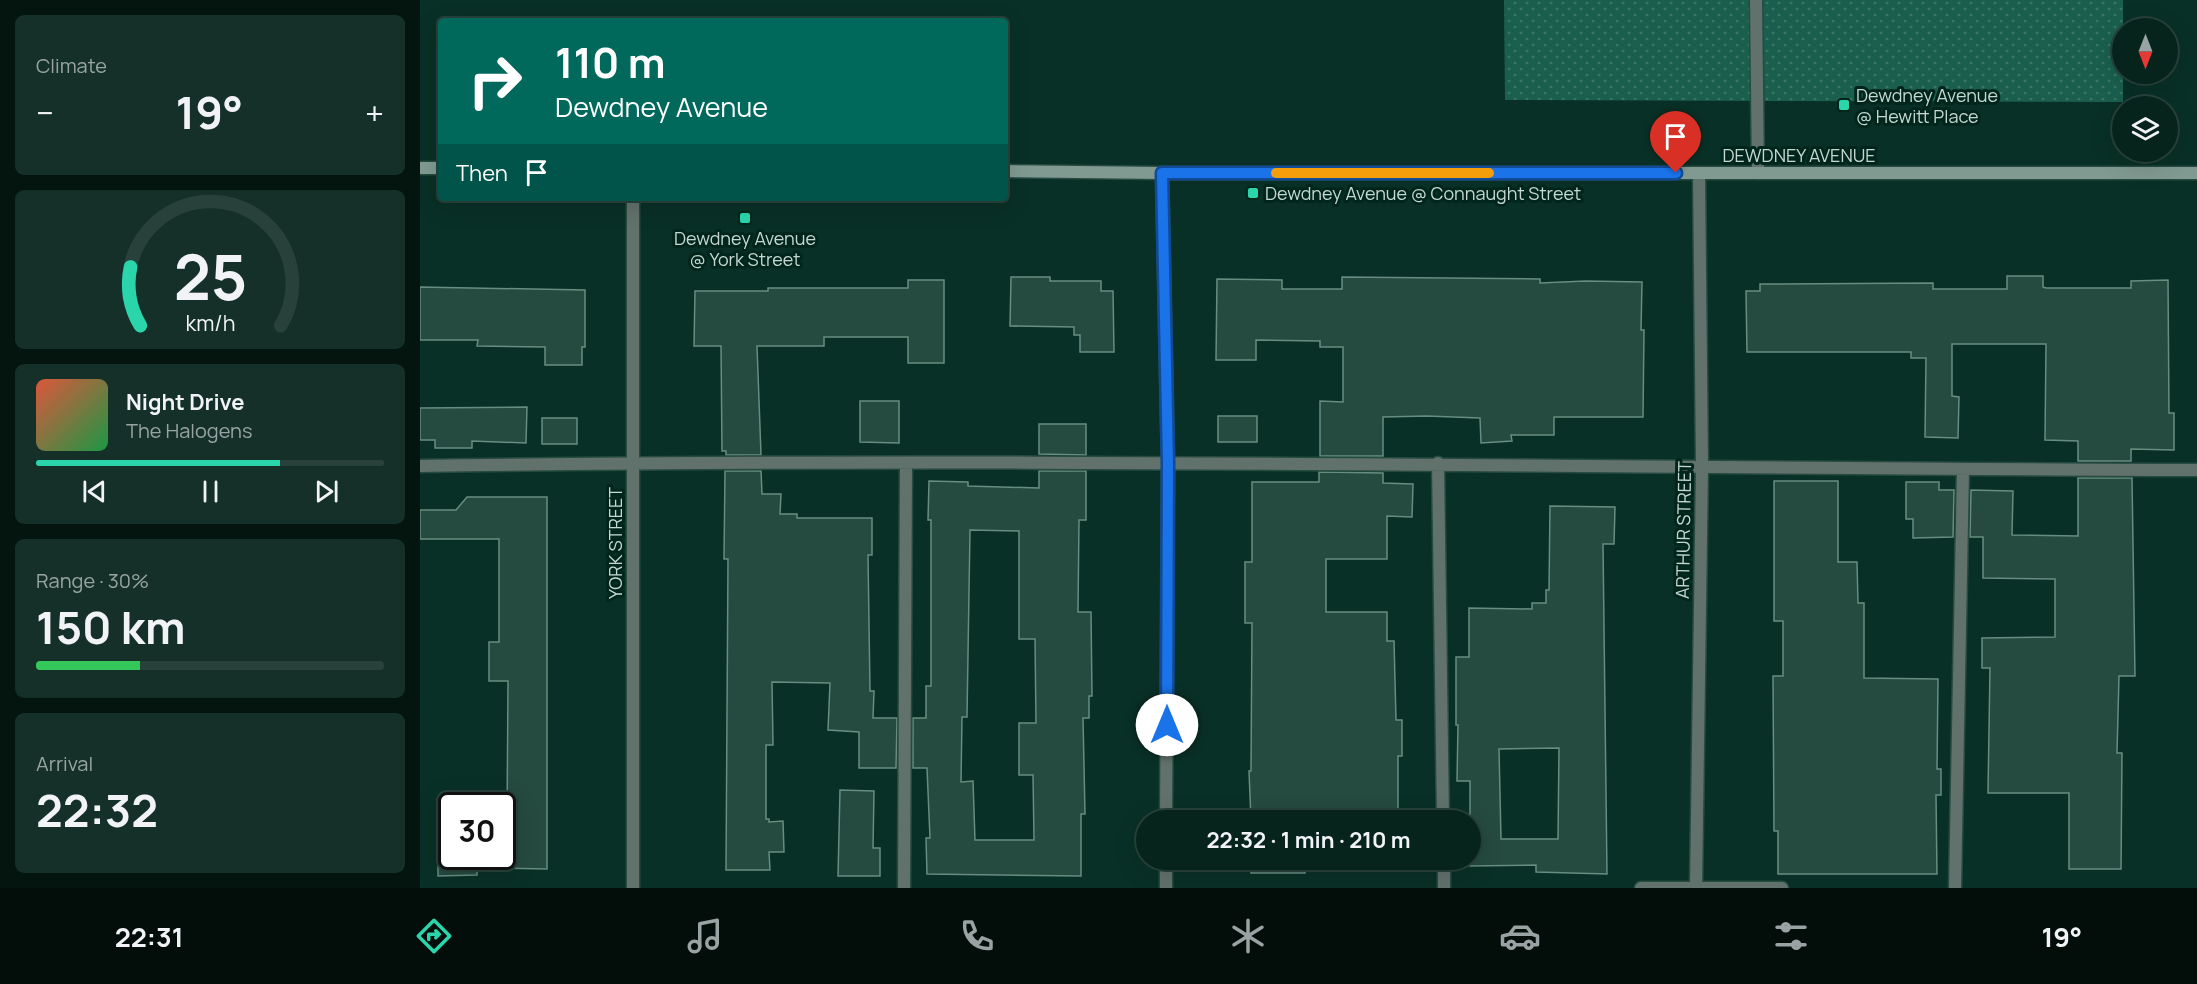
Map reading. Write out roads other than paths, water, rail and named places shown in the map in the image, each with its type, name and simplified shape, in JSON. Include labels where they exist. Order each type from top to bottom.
[{"type":"main road","points":[[420,168],[438,168]]},
{"type":"main road","name":"DEWDNEY AVENUE","points":[[1008,171],[2197,173]]},
{"type":"street","points":[[1756,0],[1758,173]]},
{"type":"street","points":[[1162,173],[1168,463],[1167,810]]},
{"type":"street","name":"ARTHUR STREET","points":[[1696,888],[1702,466],[1699,173]]},
{"type":"street","name":"YORK STREET","points":[[633,201],[633,888]]},
{"type":"street","points":[[420,466],[633,463],[1438,463],[2197,470]]},
{"type":"street","points":[[1438,463],[1443,810]]},
{"type":"street","points":[[904,888],[906,464]]},
{"type":"street","points":[[1955,888],[1963,469]]},
{"type":"street","points":[[1166,870],[1166,888]]},
{"type":"street","points":[[1444,870],[1444,888]]},
{"type":"street","points":[[1641,888],[1782,888]]},
{"type":"place","name":"Dewdney Avenue @ Hewitt Place","points":[[1844,105]]},
{"type":"place","name":"Dewdney Avenue @ Connaught Street","points":[[1253,193]]},
{"type":"place","name":"Dewdney Avenue @ York Street","points":[[745,218]]}]
